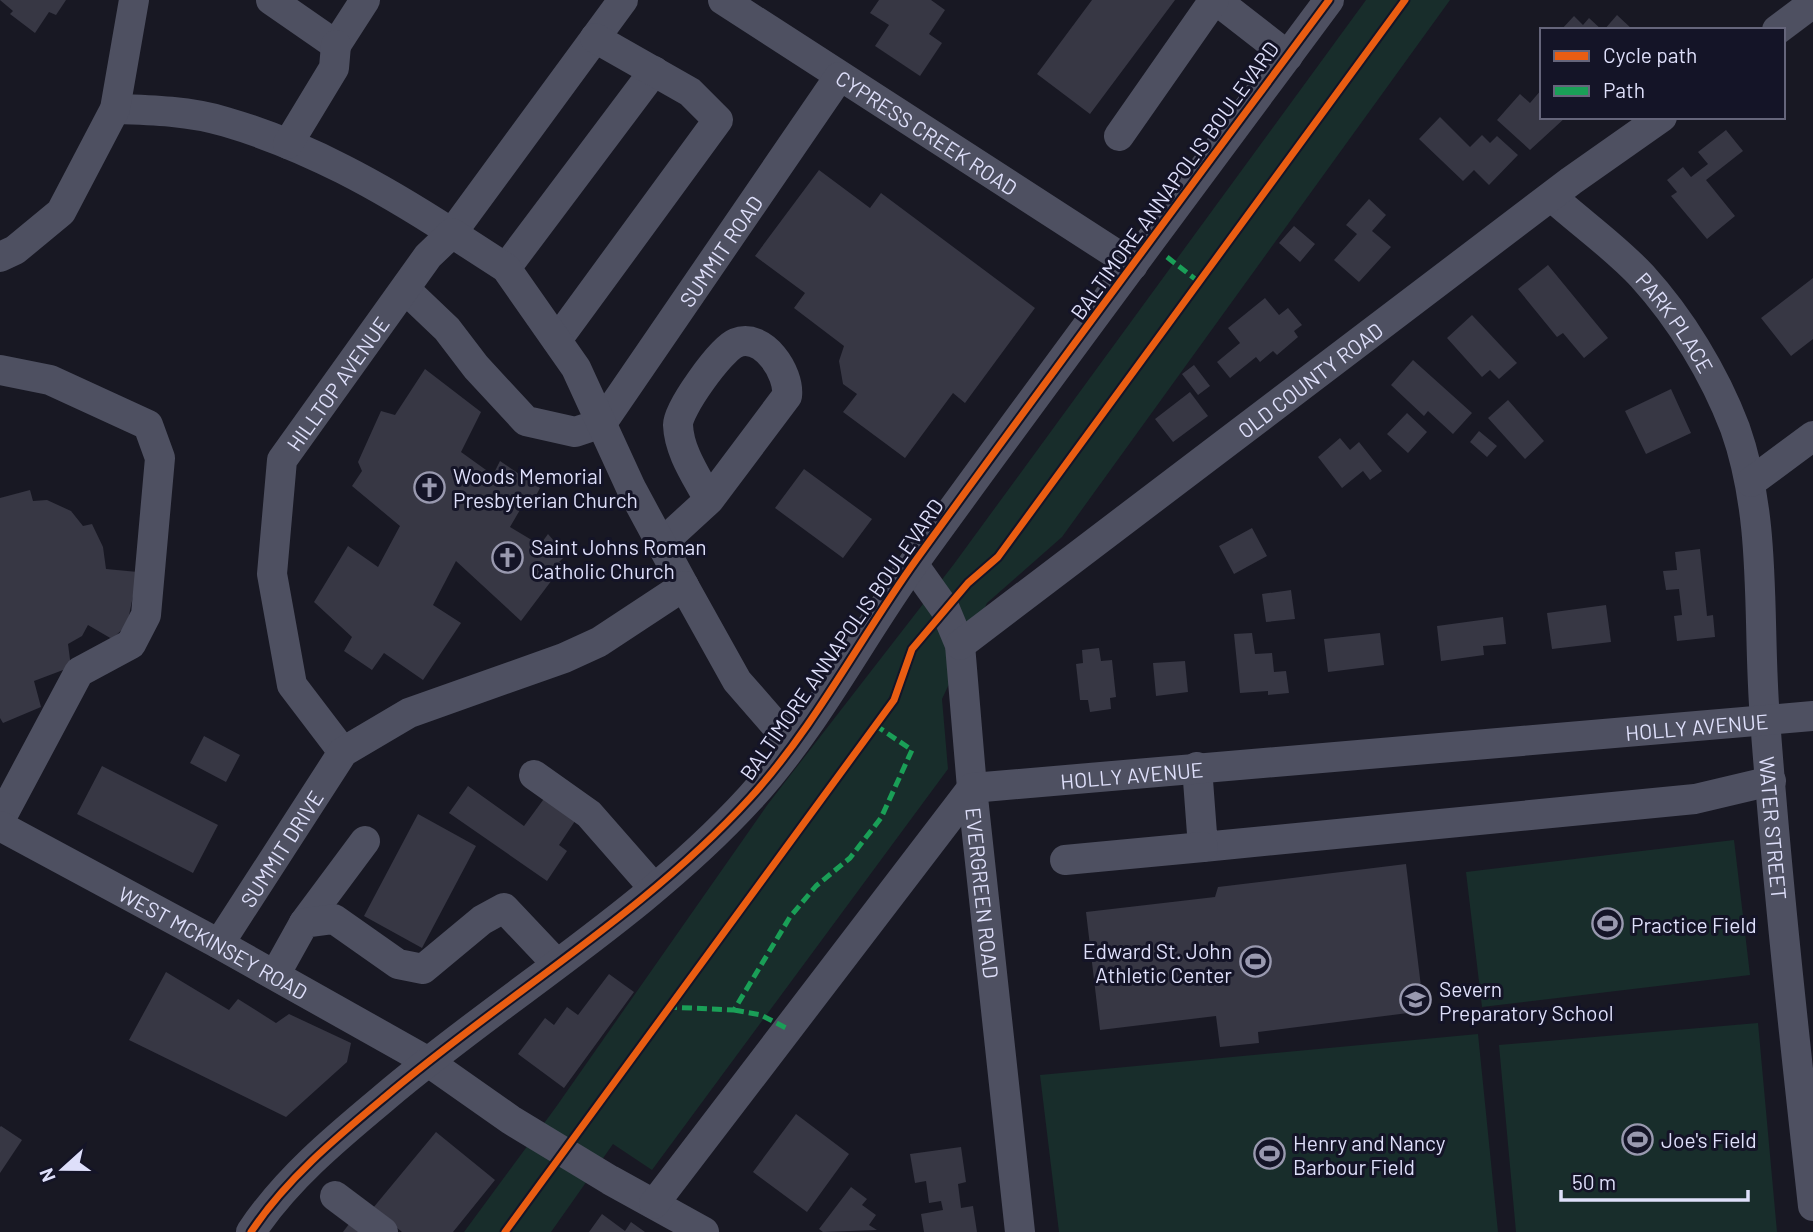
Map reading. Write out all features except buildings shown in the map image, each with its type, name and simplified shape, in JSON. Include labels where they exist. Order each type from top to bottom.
[{"type":"street","points":[[0,257],[15,250],[61,212],[115,109],[134,0]]},
{"type":"street","points":[[271,0],[335,46]]},
{"type":"street","points":[[288,144],[334,68],[335,46],[365,0]]},
{"type":"street","name":"HILLTOP AVENUE","points":[[343,752],[292,685],[272,574],[282,460],[429,256],[452,233],[623,0]]},
{"type":"street","name":"CYPRESS CREEK ROAD","points":[[723,0],[1133,265]]},
{"type":"street","points":[[1119,136],[1215,0],[1288,56]]},
{"type":"street","name":"BALTIMORE ANNAPOLIS BOULEVARD","points":[[251,1232],[291,1182],[337,1137],[427,1061],[653,887],[751,796],[792,744],[913,564],[1329,0]]},
{"type":"street","points":[[1780,28],[1813,3]]},
{"type":"street","points":[[556,340],[718,120],[690,92],[595,38]]},
{"type":"street","points":[[506,268],[654,71]]},
{"type":"street","name":"SUMMIT ROAD","points":[[602,423],[839,77]]},
{"type":"street","points":[[115,109],[170,111],[225,121],[288,144],[380,187],[506,268],[576,368],[661,544],[737,681],[792,744]]},
{"type":"street","name":"OLD COUNTY ROAD","points":[[960,645],[1552,197],[1659,119]]},
{"type":"street","name":"PARK PLACE","points":[[1552,197],[1641,275],[1681,325],[1710,375],[1734,427],[1751,482]]},
{"type":"street","points":[[405,289],[447,330],[476,368],[526,421],[575,432],[602,423]]},
{"type":"street","points":[[661,544],[709,500],[788,396],[786,372],[778,361],[757,345],[746,341],[734,344],[722,355],[682,408],[677,422],[687,457],[709,500]]},
{"type":"street","points":[[0,370],[50,380],[148,425],[160,458],[146,615],[131,644],[79,671],[0,820]]},
{"type":"street","points":[[1751,482],[1813,436]]},
{"type":"street","name":"WATER STREET","points":[[1751,482],[1758,551],[1765,719],[1813,1206]]},
{"type":"street","name":"EVERGREEN ROAD","points":[[913,564],[945,609],[960,645],[972,788],[1020,1232]]},
{"type":"street","points":[[343,752],[409,713],[564,658],[599,642],[684,586]]},
{"type":"street","name":"HOLLY AVENUE","points":[[972,788],[1813,716]]},
{"type":"street","name":"SUMMIT DRIVE","points":[[219,944],[343,752]]},
{"type":"street","points":[[1197,767],[1203,847]]},
{"type":"street","points":[[534,775],[589,814],[653,887]]},
{"type":"street","points":[[1065,860],[1695,799],[1771,781]]},
{"type":"street","points":[[654,1204],[972,788]]},
{"type":"street","name":"WEST MCKINSEY ROAD","points":[[0,826],[219,944],[427,1061],[511,1120],[704,1232]]},
{"type":"street","points":[[275,975],[304,923],[366,841]]},
{"type":"street","points":[[304,923],[334,919],[398,964],[424,969],[482,920],[504,908],[556,963]]},
{"type":"street","points":[[335,1196],[383,1232]]},
{"type":"green space","points":[[1366,0],[1450,0],[1062,537],[987,603],[942,699],[948,769],[652,1170],[613,1144],[551,1232],[464,1232],[556,1107],[768,804],[954,564]]},
{"type":"green space","name":"Practice Field","points":[[1734,840],[1750,975],[1482,1007],[1466,872]]},
{"type":"green space","name":"Joe's Field","points":[[1758,1023],[1777,1232],[1516,1232],[1499,1045]]},
{"type":"green space","name":"Henry and Nancy Barbour Field","points":[[1478,1034],[1498,1232],[1059,1232],[1040,1075]]},
{"type":"marked path","points":[[1167,257],[1199,282]]},
{"type":"marked path","points":[[667,1007],[734,1010],[790,917],[816,886],[850,858],[881,818],[912,750],[875,725]]},
{"type":"marked path","points":[[734,1010],[761,1015],[788,1029]]},
{"type":"cycle path","points":[[251,1232],[296,1177],[349,1128],[477,1024],[619,917],[709,840],[750,798],[816,712],[916,560],[1329,0]]},
{"type":"cycle path","points":[[505,1232],[894,700],[912,649],[968,583],[998,557],[1405,0]]},
{"type":"place","name":"Woods Memorial Presbyterian Church","points":[[430,487]]},
{"type":"place","name":"Saint Johns Roman Catholic Church","points":[[508,558]]},
{"type":"place","name":"Practice Field","points":[[1608,924]]},
{"type":"place","name":"Edward St. John Athletic Center","points":[[1255,962]]},
{"type":"place","name":"Severn Preparatory School","points":[[1416,1000]]},
{"type":"place","name":"Joe's Field","points":[[1638,1139]]},
{"type":"place","name":"Henry and Nancy Barbour Field","points":[[1270,1154]]}]
